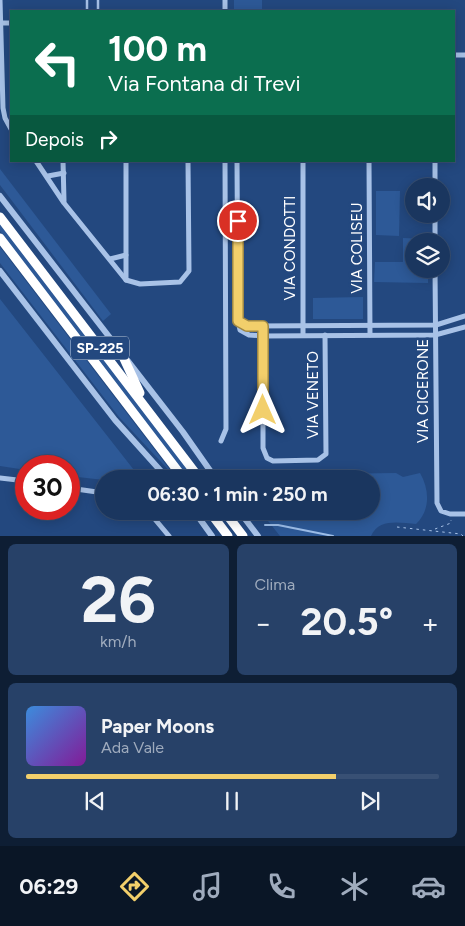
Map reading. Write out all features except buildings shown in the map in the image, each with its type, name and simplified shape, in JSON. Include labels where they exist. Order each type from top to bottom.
[{"type":"highway","name":"SP-225","points":[[0,217],[193,470]]},
{"type":"highway","name":"SP-225","points":[[2,241],[177,470]]},
{"type":"highway","points":[[120,350],[147,409]]},
{"type":"highway","points":[[216,520],[228,536]]},
{"type":"highway","points":[[231,520],[243,536]]},
{"type":"street","points":[[0,0],[3,108],[6,122],[10,128]]},
{"type":"street","points":[[37,162],[48,176],[64,203],[126,280],[140,284],[180,282],[189,271],[188,162]]},
{"type":"street","points":[[64,162],[64,203]]},
{"type":"street","points":[[126,162],[126,280]]},
{"type":"street","points":[[221,442],[226,429],[226,162]]},
{"type":"street","points":[[237,162],[238,321],[240,330],[249,335],[263,336],[435,335],[465,327]]},
{"type":"street","name":"VIA CONDOTTI","points":[[303,162],[303,335]]},
{"type":"street","name":"VIA COLISEU","points":[[369,162],[370,334]]},
{"type":"street","points":[[435,162],[435,178]]},
{"type":"street","points":[[48,176],[64,173]]},
{"type":"street","points":[[0,196],[120,350],[209,470]]},
{"type":"street","points":[[110,259],[126,255]]},
{"type":"street","points":[[0,271],[115,420],[160,470]]},
{"type":"street","name":"VIA CICERONE","points":[[435,278],[437,503],[441,511],[450,514]]},
{"type":"street","points":[[238,321],[247,326],[436,325],[465,316]]},
{"type":"street","points":[[263,326],[263,336]]},
{"type":"street","name":"VIA VENETO","points":[[263,336],[263,448],[267,458],[273,462],[318,460],[326,454],[325,336]]},
{"type":"street","points":[[0,478],[15,480]]},
{"type":"street","points":[[80,490],[95,492]]},
{"type":"street","points":[[450,514],[465,514]]},
{"type":"street","points":[[156,520],[169,536]]},
{"type":"street","points":[[200,520],[212,536]]},
{"type":"street","points":[[246,520],[258,536]]},
{"type":"path","points":[[434,530],[451,523],[450,514]]},
{"type":"path","points":[[397,527],[434,530],[464,536]]},
{"type":"shaded area","points":[[234,0],[262,0],[262,10],[234,10]]},
{"type":"shaded area","points":[[0,169],[111,314],[103,321],[0,185]]},
{"type":"shaded area","points":[[376,191],[400,191],[399,236],[376,235]]},
{"type":"shaded area","points":[[0,223],[189,470],[181,470],[0,231]]},
{"type":"shaded area","points":[[403,238],[405,238],[405,278],[428,278],[428,283],[374,282],[375,262],[403,262]]},
{"type":"shaded area","points":[[0,247],[170,470],[119,417],[0,263]]},
{"type":"shaded area","points":[[363,297],[363,319],[313,319],[313,298]]},
{"type":"shaded area","points":[[0,299],[134,470],[95,470],[95,479],[80,477],[80,455],[15,455],[15,468],[0,466]]},
{"type":"shaded area","points":[[380,473],[396,473],[403,477],[420,473],[426,486],[427,500],[424,513],[416,524],[385,524],[379,526],[371,536],[280,536],[267,520],[380,520]]},
{"type":"waterway","points":[[265,525],[278,525],[333,536]]},
{"type":"route","points":[[238,221],[238,321],[247,326],[263,326],[263,410]]}]
